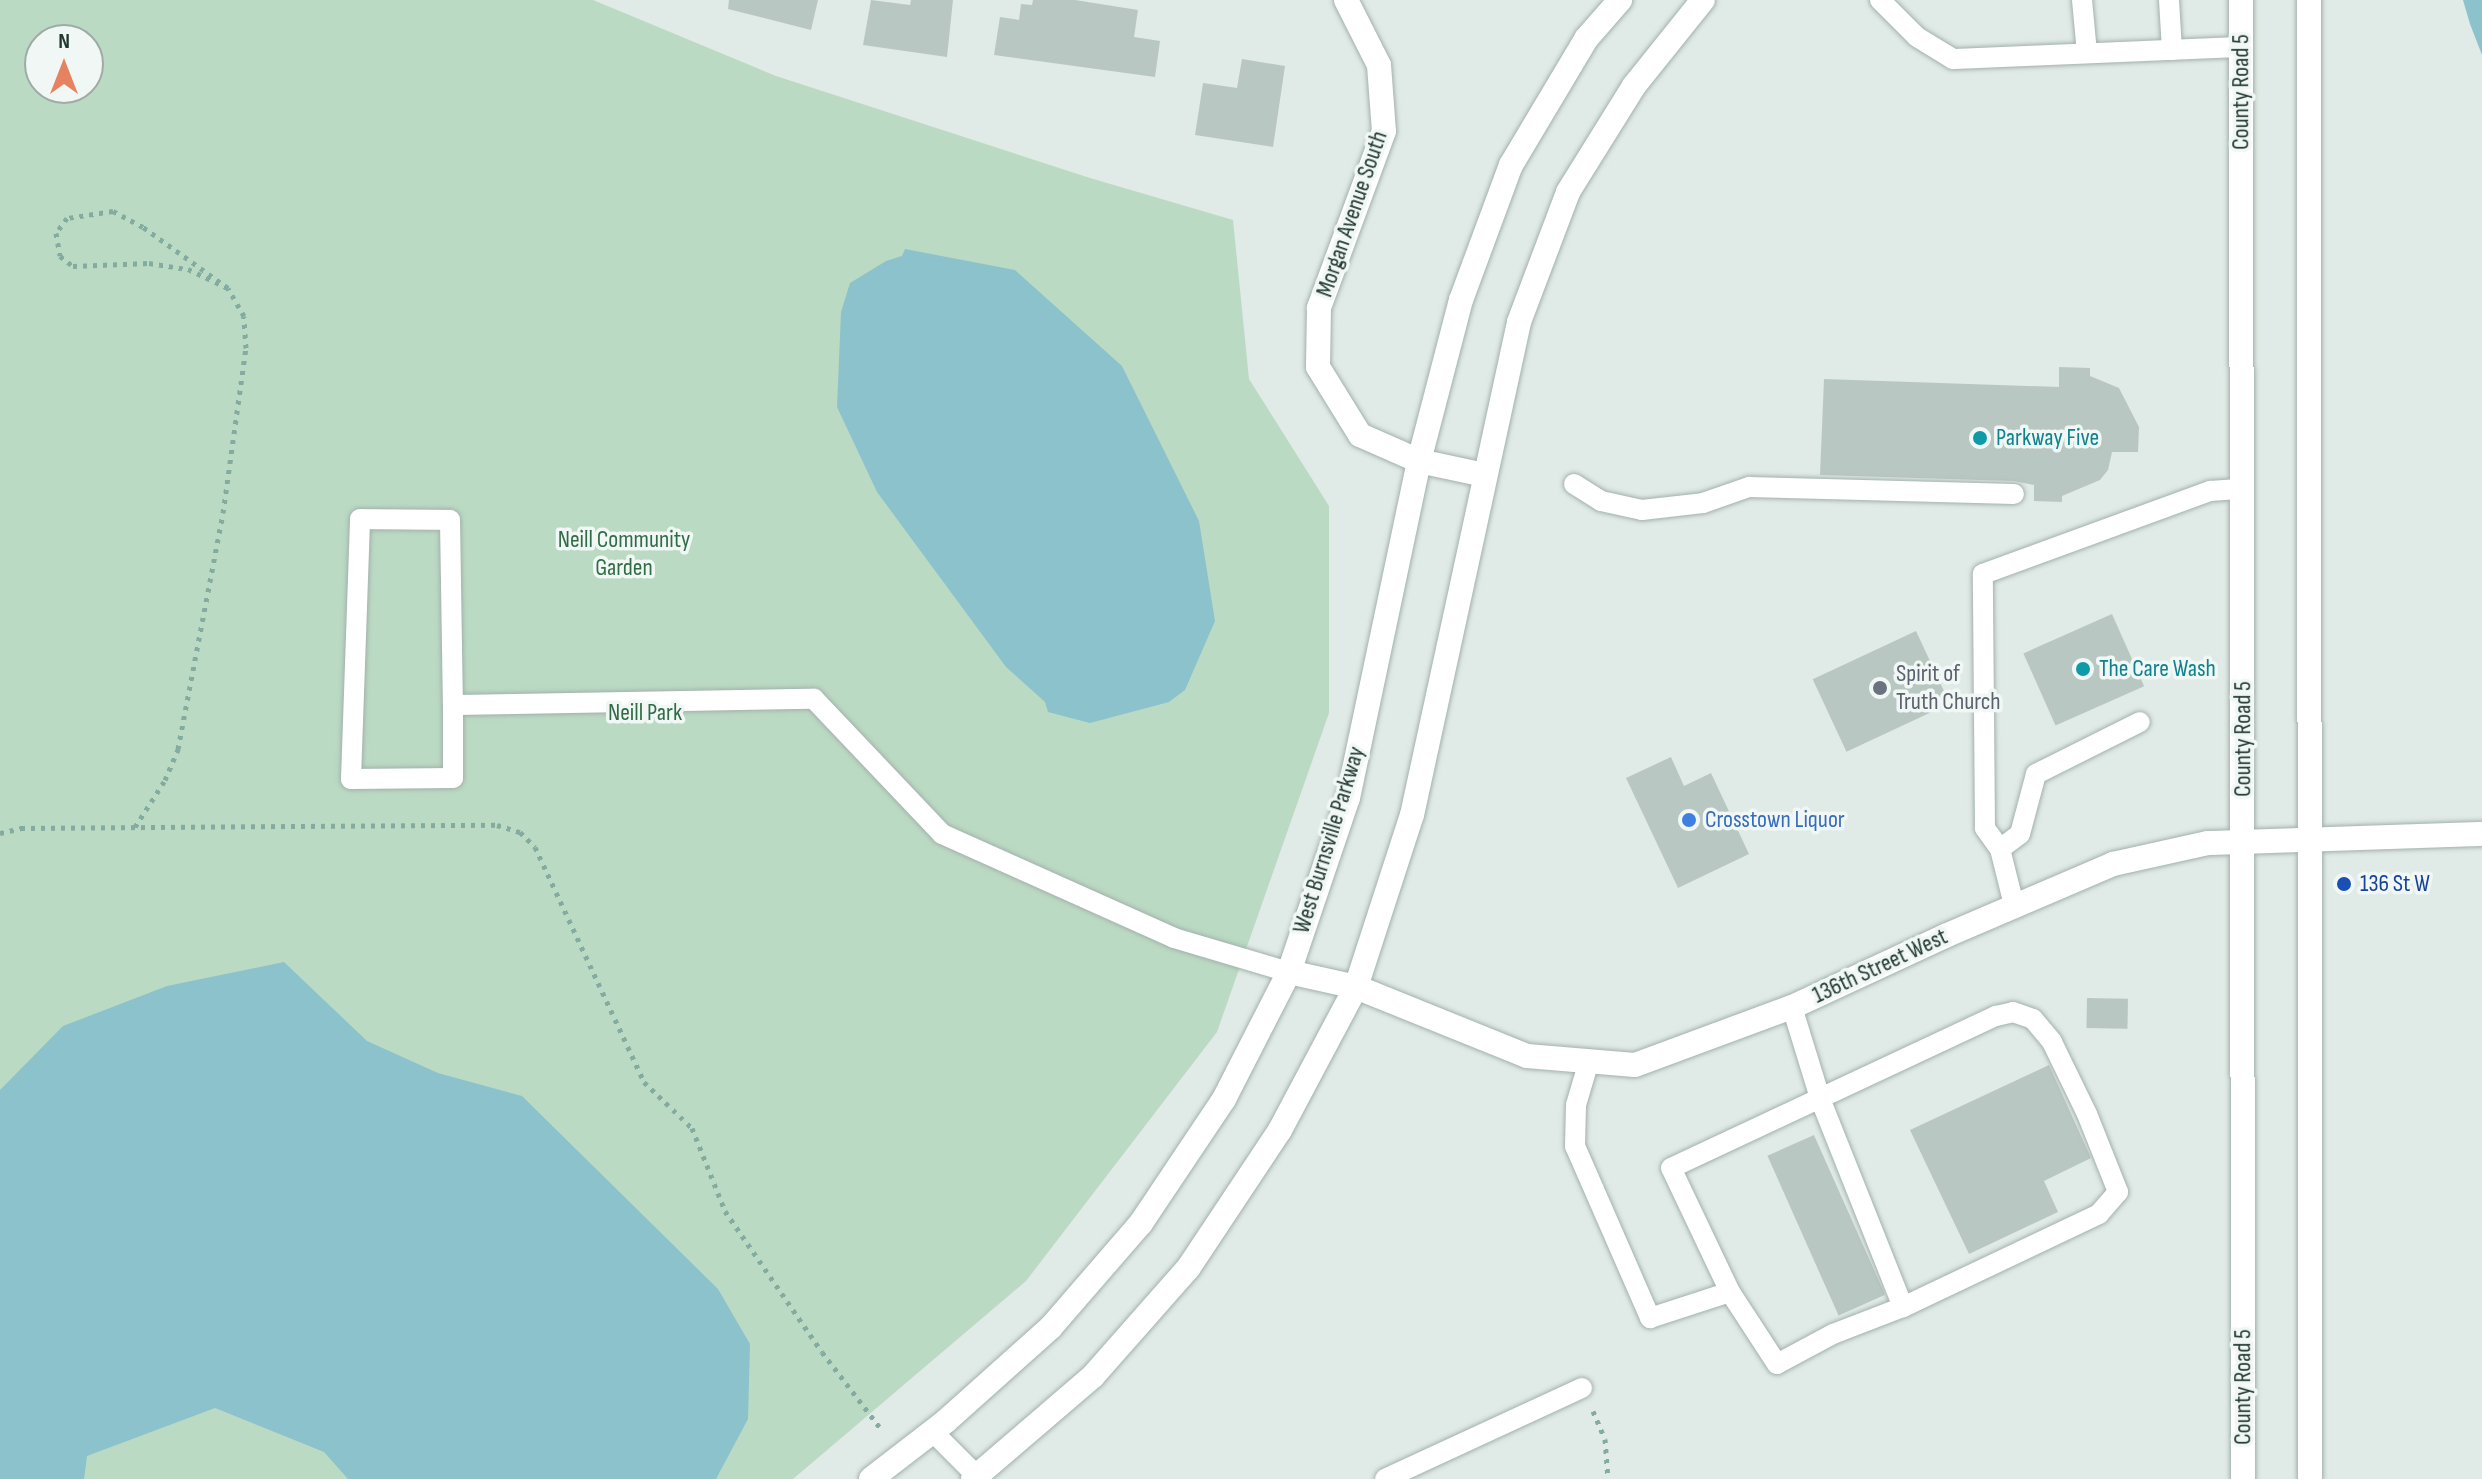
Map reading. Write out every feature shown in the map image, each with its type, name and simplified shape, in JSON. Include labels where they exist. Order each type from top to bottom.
[{"type":"street","name":"Morgan Avenue South","points":[[1346,0],[1379,65],[1384,131],[1319,308],[1318,367],[1360,435],[1419,461],[1485,475]]},
{"type":"street","name":"West Burnsville Parkway","points":[[871,1479],[932,1431],[1051,1327],[1141,1223],[1224,1099],[1289,972],[1348,798],[1419,461],[1461,298],[1511,165],[1586,39],[1620,0]]},
{"type":"street","points":[[977,1478],[1093,1376],[1189,1267],[1280,1130],[1356,987],[1412,815],[1519,322],[1568,192],[1634,86],[1703,0]]},
{"type":"street","name":"County Road 5","points":[[2241,0],[2243,1479]]},
{"type":"street","points":[[2309,0],[2310,1479]]},
{"type":"street","name":"136th Street West","points":[[1289,972],[1356,987],[1527,1056],[1635,1065],[1792,1007],[2014,905],[2113,864],[2187,845],[2243,840],[2482,834]]},
{"type":"lane","points":[[1880,0],[1917,37],[1953,59],[2241,47]]},
{"type":"lane","points":[[2082,0],[2087,53]]},
{"type":"lane","points":[[2169,0],[2172,50]]},
{"type":"lane","points":[[1574,484],[1601,501],[1642,510],[1703,503],[1749,487],[2014,494]]},
{"type":"lane","points":[[2014,905],[2000,849],[1985,828],[1983,574],[2210,491],[2242,489]]},
{"type":"lane","points":[[360,519],[450,520],[453,705],[453,778],[351,779],[360,519]]},
{"type":"lane","points":[[453,705],[814,699],[942,834],[1174,938],[1289,972]]},
{"type":"lane","points":[[2000,849],[2020,834],[2036,774],[2140,722]]},
{"type":"lane","points":[[1792,1007],[1820,1098],[1903,1307]]},
{"type":"lane","points":[[2013,1012],[2033,1019],[2052,1042],[2113,1176],[2118,1192],[2099,1214],[1903,1307],[1833,1334],[1777,1364],[1730,1292],[1671,1168],[1996,1016],[2013,1012]]},
{"type":"lane","points":[[1589,1061],[1576,1105],[1575,1146],[1650,1318],[1730,1292]]},
{"type":"lane","points":[[1385,1479],[1582,1388]]},
{"type":"lane","points":[[932,1431],[977,1478]]},
{"type":"path","points":[[134,827],[165,780],[178,749],[223,513],[246,348],[244,316],[228,288],[143,227],[113,211],[67,218],[56,233],[60,256],[73,266],[149,263],[188,269],[228,288]]},
{"type":"path","points":[[0,833],[21,828],[497,825],[520,832],[535,847],[644,1082],[692,1128],[725,1211],[822,1352],[881,1429]]},
{"type":"path","points":[[1582,1388],[1605,1439],[1608,1479]]},
{"type":"green space","name":"Neill Park","points":[[0,0],[593,0],[776,76],[1090,178],[1233,220],[1249,379],[1329,506],[1329,713],[1217,1032],[1026,1281],[793,1479],[0,1479]]},
{"type":"water","points":[[2463,0],[2482,0],[2482,55],[2470,24]]},
{"type":"water","points":[[905,249],[1015,270],[1122,366],[1199,521],[1215,621],[1185,690],[1169,702],[1090,723],[1048,712],[1045,702],[1006,667],[877,492],[837,407],[841,312],[850,283],[886,261],[902,256]]},
{"type":"water","points":[[284,962],[367,1041],[438,1073],[522,1096],[718,1289],[750,1344],[748,1419],[716,1479],[348,1479],[324,1452],[215,1408],[87,1456],[84,1479],[0,1479],[0,1090],[63,1026],[167,986]]},
{"type":"building","points":[[729,0],[818,0],[811,30],[728,9]]},
{"type":"building","points":[[871,0],[910,5],[911,0],[953,0],[947,57],[863,45]]},
{"type":"building","points":[[1033,0],[1075,0],[1138,10],[1134,37],[1160,41],[1155,77],[994,55],[1000,17],[1019,20],[1021,4],[1032,5]]},
{"type":"building","points":[[1242,59],[1285,66],[1273,147],[1195,135],[1203,83],[1237,88]]},
{"type":"building","name":"Parkway Five","points":[[2059,367],[2090,368],[2090,376],[2119,388],[2139,427],[2138,452],[2112,452],[2108,470],[2100,480],[2062,496],[2062,502],[2034,501],[2034,485],[2014,481],[1820,475],[1824,379],[2059,387]]},
{"type":"building","name":"The Care Wash","points":[[2112,614],[2144,686],[2056,726],[2023,653]]},
{"type":"building","name":"Spirit of Truth Church","points":[[1916,631],[1950,704],[1846,752],[1813,679]]},
{"type":"building","name":"Crosstown Liquor","points":[[1671,757],[1684,786],[1711,773],[1749,854],[1678,888],[1626,778]]},
{"type":"building","points":[[2087,998],[2128,999],[2127,1029],[2086,1028]]},
{"type":"building","points":[[2049,1065],[2091,1158],[2044,1181],[2058,1212],[1969,1254],[1910,1130]]},
{"type":"building","points":[[1814,1135],[1885,1295],[1839,1316],[1767,1156]]},
{"type":"place","name":"Parkway Five","points":[[1980,438]]},
{"type":"place","name":"The Care Wash","points":[[2083,669]]},
{"type":"place","name":"Spirit of Truth Church","points":[[1880,688]]},
{"type":"place","name":"Crosstown Liquor","points":[[1689,820]]},
{"type":"place","name":"136 St W","points":[[2344,884]]},
{"type":"park label","name":"Neill Community Garden","points":[[624,554]]}]
